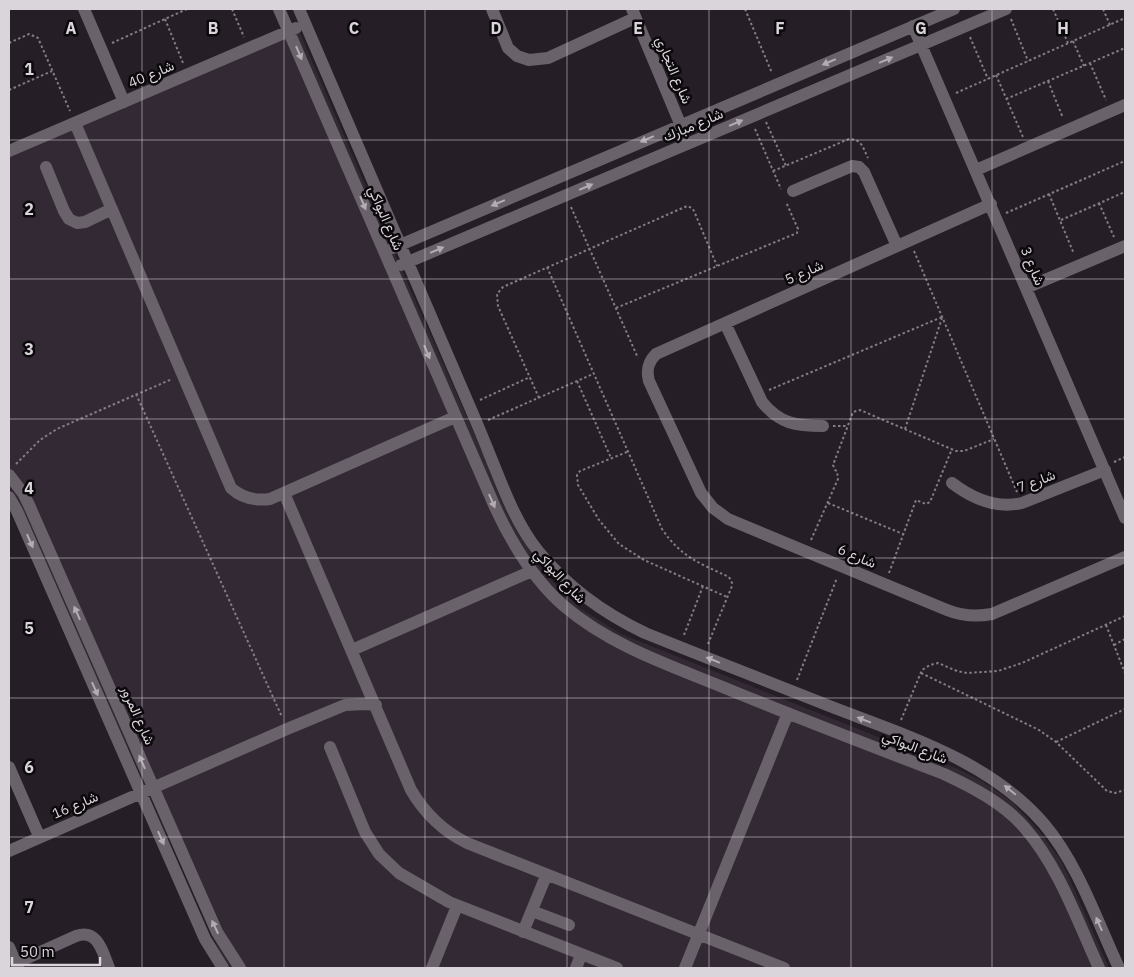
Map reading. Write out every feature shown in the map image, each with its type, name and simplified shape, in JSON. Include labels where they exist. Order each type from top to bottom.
[{"type":"street","points":[[84,9],[124,102]]},
{"type":"street","name":"شارع البواكي","points":[[279,9],[455,417],[508,534],[532,572],[563,604],[611,640],[638,653],[788,714],[951,777],[986,796],[1023,825],[1051,864],[1099,968]]},
{"type":"street","name":"شارع البواكي","points":[[299,9],[478,424],[509,503],[532,542],[555,571],[590,601],[620,621],[679,647],[896,732],[988,774],[1033,811],[1058,841],[1068,858],[1119,968]]},
{"type":"street","points":[[492,9],[508,48],[518,56],[529,60],[548,58],[634,13]]},
{"type":"street","name":"شارع مبارك","points":[[384,252],[954,9]]},
{"type":"street","name":"شارع مبارك","points":[[392,269],[1006,9]]},
{"type":"street","name":"شارع التجاري","points":[[634,13],[688,143]]},
{"type":"street","name":"شارع 40","points":[[9,151],[306,24]]},
{"type":"street","name":"شارع 3","points":[[913,26],[1125,518]]},
{"type":"street","points":[[976,170],[1125,105]]},
{"type":"street","points":[[75,123],[184,374],[231,488],[241,496],[254,500],[270,499],[455,417]]},
{"type":"street","points":[[793,191],[852,166],[859,167],[864,172],[897,246]]},
{"type":"street","points":[[46,167],[69,219],[77,223],[85,222],[112,209]]},
{"type":"street","name":"شارع 5","points":[[649,381],[647,375],[648,365],[656,354],[991,204]]},
{"type":"street","points":[[1026,288],[1122,247]]},
{"type":"street","points":[[725,323],[766,408],[784,421],[800,426],[823,426]]},
{"type":"street","name":"شارع 6","points":[[649,381],[701,493],[707,501],[728,519],[956,614],[984,616],[1000,611],[1125,557]]},
{"type":"street","name":"شارع المرور","points":[[12,470],[217,932],[240,968]]},
{"type":"street","name":"شارع 7","points":[[952,482],[962,491],[985,502],[1010,506],[1022,504],[1104,470]]},
{"type":"street","points":[[284,493],[411,790],[434,821],[467,843],[546,876],[784,968]]},
{"type":"street","name":"شارع المرور","points":[[9,497],[17,511],[205,939],[224,968]]},
{"type":"street","points":[[352,650],[532,572]]},
{"type":"street","name":"شارع 16","points":[[9,850],[287,729],[345,706],[376,705]]},
{"type":"street","points":[[685,968],[788,714]]},
{"type":"street","points":[[330,747],[365,832],[379,854],[393,868],[411,881],[457,906],[617,968]]},
{"type":"street","points":[[9,767],[39,836]]},
{"type":"street","points":[[523,932],[546,876]]},
{"type":"street","points":[[432,968],[457,906]]},
{"type":"street","points":[[532,911],[569,925]]},
{"type":"street","points":[[9,947],[17,966],[76,936],[85,934],[93,937],[99,943],[109,968]]},
{"type":"street","points":[[576,968],[582,955]]},
{"type":"path","points":[[101,48],[188,9]]},
{"type":"path","points":[[232,9],[248,49]]},
{"type":"path","points":[[745,9],[777,84]]},
{"type":"path","points":[[1006,9],[1028,61]]},
{"type":"path","points":[[1053,9],[1068,43]]},
{"type":"path","points":[[1103,9],[1110,25]]},
{"type":"path","points":[[945,98],[1125,18]]},
{"type":"path","points":[[165,19],[188,75]]},
{"type":"path","points":[[965,26],[988,79]]},
{"type":"path","points":[[9,43],[29,34],[36,36],[75,123]]},
{"type":"path","points":[[1074,41],[1084,66]]},
{"type":"path","points":[[1006,98],[1125,48]]},
{"type":"path","points":[[1090,63],[1111,112]]},
{"type":"path","points":[[9,90],[53,71]]},
{"type":"path","points":[[996,75],[1028,148]]},
{"type":"path","points":[[1048,81],[1068,130]]},
{"type":"path","points":[[762,112],[786,166]]},
{"type":"path","points":[[616,308],[797,232],[798,230],[750,117]]},
{"type":"path","points":[[996,217],[1125,161]]},
{"type":"path","points":[[1060,220],[1125,192]]},
{"type":"path","points":[[1049,194],[1079,266]]},
{"type":"path","points":[[566,195],[640,362]]},
{"type":"path","points":[[1099,203],[1122,247]]},
{"type":"path","points":[[539,398],[498,306],[497,298],[503,287],[687,206],[694,211],[717,266]]},
{"type":"path","points":[[909,241],[1022,504]]},
{"type":"path","points":[[547,267],[662,529],[674,545],[690,559],[728,577],[732,583],[703,656]]},
{"type":"path","points":[[758,394],[942,317]]},
{"type":"path","points":[[905,430],[942,317]]},
{"type":"path","points":[[12,470],[40,440],[57,428],[184,374]]},
{"type":"path","points":[[478,424],[593,374]]},
{"type":"path","points":[[469,405],[530,378]]},
{"type":"path","points":[[577,381],[611,458]]},
{"type":"path","points":[[136,394],[287,729]]},
{"type":"path","points":[[806,552],[838,479],[837,471],[833,464],[852,412],[860,410],[952,449],[964,451],[994,439]]},
{"type":"path","points":[[884,584],[916,500],[926,504],[930,502],[952,449]]},
{"type":"path","points":[[627,452],[580,471],[576,478],[578,485],[605,529],[619,544],[635,556],[727,597]]},
{"type":"path","points":[[828,503],[903,534]]},
{"type":"path","points":[[793,691],[842,566]]},
{"type":"path","points":[[679,647],[703,586]]},
{"type":"path","points":[[896,732],[922,670],[930,665],[938,663],[967,673],[998,671],[1022,663],[1125,616]]},
{"type":"path","points":[[1106,625],[1125,672]]},
{"type":"path","points":[[1114,645],[1125,640]]},
{"type":"path","points":[[921,673],[1021,720],[1056,742],[1107,791],[1115,793],[1125,790]]},
{"type":"path","points":[[1056,742],[1125,709]]},
{"type":"shaded area","points":[[300,33],[508,510],[536,563],[546,575],[580,608],[621,634],[958,769],[1000,793],[1014,804],[1040,832],[1060,859],[1109,968],[230,968],[218,948],[14,494],[9,487],[9,157]]}]
